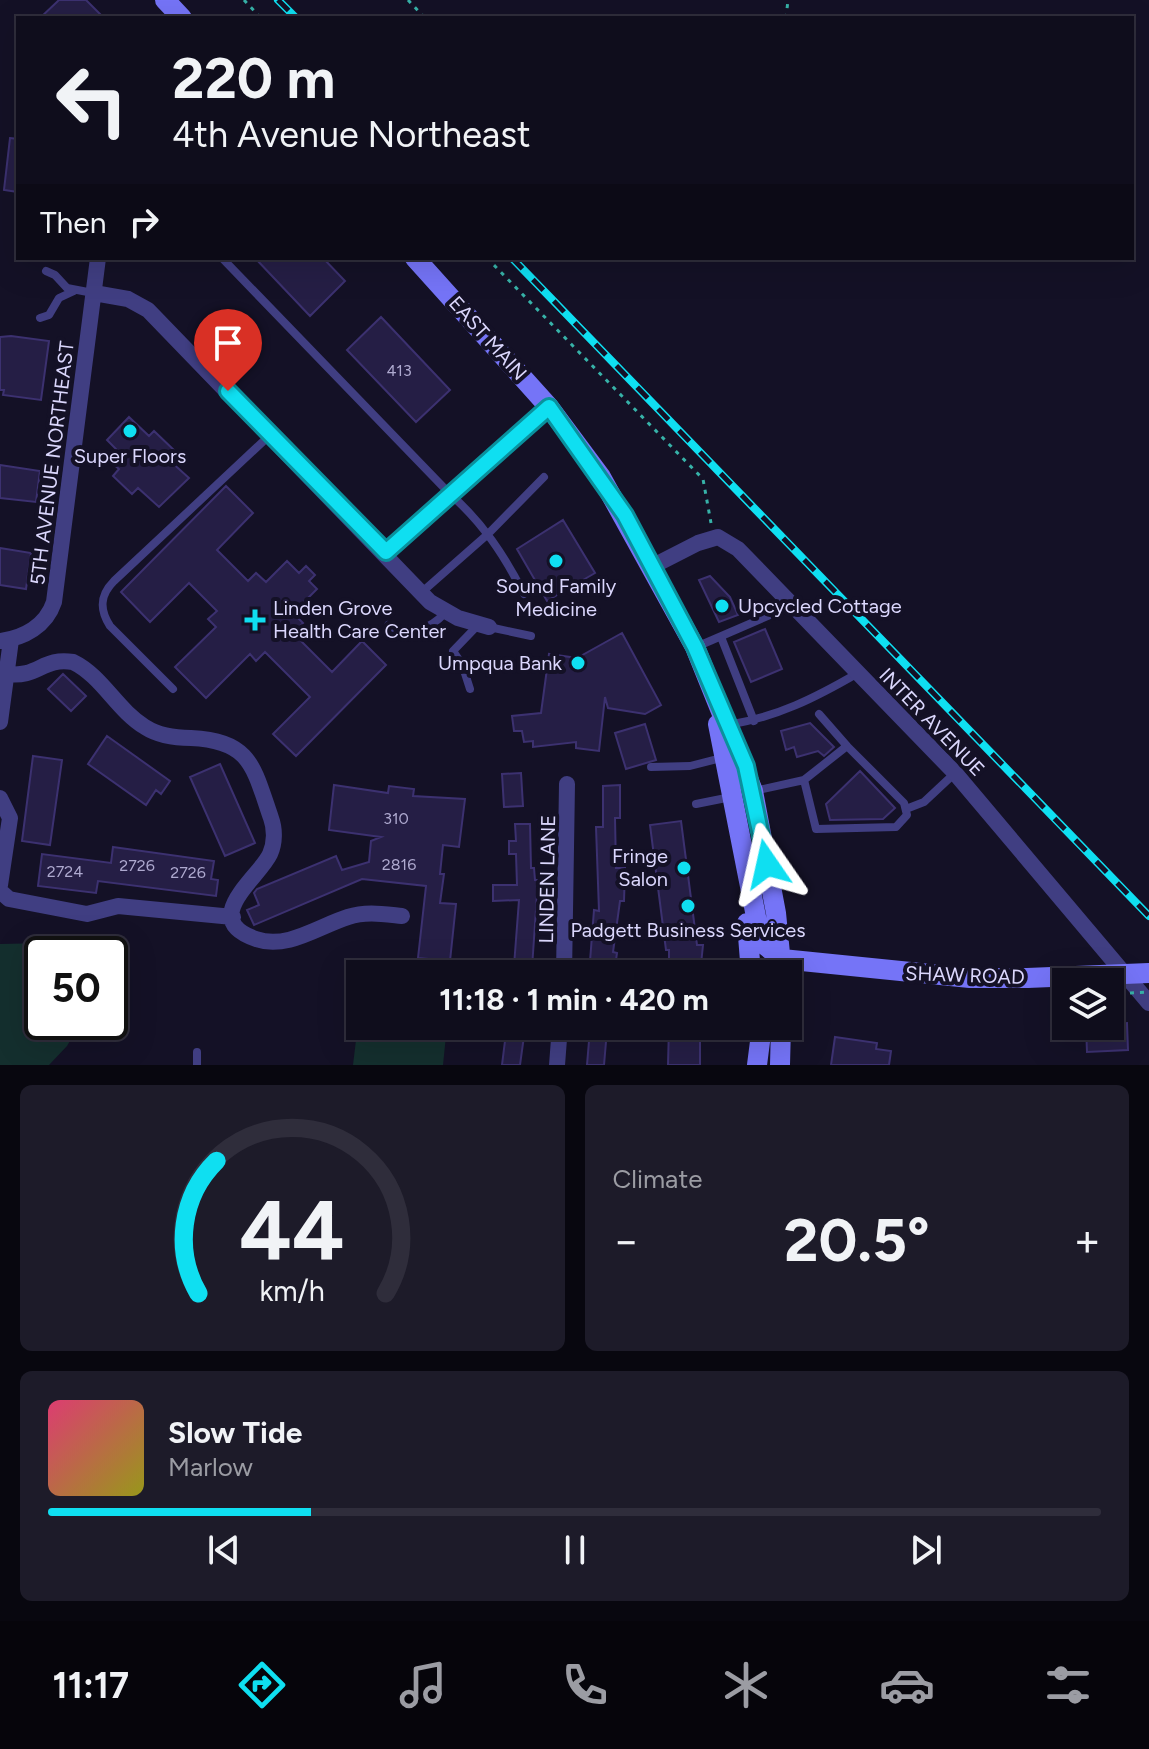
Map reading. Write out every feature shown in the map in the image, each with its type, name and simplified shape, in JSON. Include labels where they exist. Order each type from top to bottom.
[{"type":"main road","points":[[165,0],[180,16]]},
{"type":"main road","name":"EAST MAIN","points":[[417,260],[549,407],[601,477],[653,566],[695,647],[728,725],[761,942],[773,960]]},
{"type":"main road","name":"EAST MAIN","points":[[704,668],[725,757],[741,798],[750,960]]},
{"type":"main road","name":"SHAW ROAD","points":[[802,970],[970,978],[1149,973]]},
{"type":"main road","points":[[755,1040],[756,1065]]},
{"type":"main road","points":[[756,1065],[760,1040]]},
{"type":"main road","points":[[780,1065],[781,1040]]},
{"type":"street","name":"5TH AVENUE NORTHEAST","points":[[6,641],[42,623],[52,609],[56,593],[98,260]]},
{"type":"street","points":[[94,293],[128,299],[148,310],[422,592],[445,613],[484,626]]},
{"type":"street","points":[[386,552],[549,407]]},
{"type":"street","points":[[653,566],[714,538]]},
{"type":"street","name":"INTER AVENUE","points":[[714,538],[738,549],[955,773],[1149,1003]]},
{"type":"street","points":[[0,722],[7,674],[6,641]]},
{"type":"street","points":[[7,674],[27,676],[50,662],[73,662],[130,717],[156,733],[226,742],[243,752],[271,818],[274,841],[268,858],[237,896],[233,917],[245,934],[274,942],[350,916],[372,912],[402,916]]},
{"type":"street","name":"LINDEN LANE","points":[[564,960],[567,784]]},
{"type":"street","points":[[0,798],[10,818],[0,888],[9,899],[87,914],[118,906],[233,917]]},
{"type":"street","points":[[557,1065],[559,1040]]},
{"type":"lane","points":[[224,260],[450,494],[476,516],[524,594]]},
{"type":"lane","points":[[46,271],[75,291]]},
{"type":"lane","points":[[40,318],[49,315],[61,296],[75,291],[94,293]]},
{"type":"lane","points":[[173,689],[107,623],[102,607],[103,595],[270,435]]},
{"type":"lane","points":[[422,592],[488,534],[544,477]]},
{"type":"lane","points":[[695,647],[793,605]]},
{"type":"lane","points":[[388,625],[399,630],[422,630],[445,613]]},
{"type":"lane","points":[[470,689],[462,664],[453,651],[484,626],[531,636]]},
{"type":"lane","points":[[721,637],[754,721]]},
{"type":"lane","points":[[728,725],[754,721],[814,698],[858,673]]},
{"type":"lane","points":[[804,780],[816,829],[896,827],[907,815],[904,803],[819,714]]},
{"type":"lane","points":[[696,804],[741,798],[804,780],[847,746]]},
{"type":"lane","points":[[651,767],[690,766],[725,757]]},
{"type":"lane","points":[[906,809],[924,802],[955,773]]},
{"type":"lane","points":[[197,1052],[197,1065]]},
{"type":"path","points":[[244,0],[259,16]]},
{"type":"path","points":[[408,0],[423,16]]},
{"type":"path","points":[[489,260],[703,479],[714,538]]},
{"type":"path","points":[[1124,993],[1149,992]]},
{"type":"green space","points":[[24,943],[24,1040],[70,1040],[49,1065],[0,1065],[0,944]]},
{"type":"green space","points":[[356,1040],[446,1040],[443,1065],[353,1065]]},
{"type":"building","points":[[59,0],[86,0],[102,16],[42,16]]},
{"type":"building","points":[[10,138],[16,139],[16,192],[4,190]]},
{"type":"building","points":[[257,260],[325,260],[345,281],[310,316]]},
{"type":"building","points":[[381,317],[450,390],[416,422],[347,350]]},
{"type":"building","points":[[0,337],[49,341],[41,400],[3,395],[4,390],[0,390]]},
{"type":"building","points":[[129,417],[149,436],[154,431],[177,453],[169,460],[189,478],[159,507],[138,488],[132,494],[113,476],[119,469],[107,459],[116,449],[107,440]]},
{"type":"building","points":[[0,465],[40,471],[36,502],[0,498]]},
{"type":"building","name":"Linden Grove Health Care Center","points":[[226,486],[253,513],[217,550],[248,581],[256,573],[266,582],[287,561],[299,573],[306,566],[315,575],[309,581],[317,589],[293,613],[303,623],[293,633],[332,672],[362,641],[386,665],[296,756],[273,734],[310,697],[265,652],[256,661],[250,654],[206,698],[175,667],[216,627],[208,619],[217,611],[189,583],[150,622],[121,592]]},
{"type":"building","name":"Sound Family Medicine","points":[[563,520],[595,573],[547,601],[517,549]]},
{"type":"building","points":[[0,548],[31,553],[26,589],[0,585]]},
{"type":"building","name":"Upcycled Cottage","points":[[710,576],[730,597],[738,615],[719,622],[699,580]]},
{"type":"building","points":[[765,629],[782,669],[751,682],[734,642]]},
{"type":"building","points":[[622,633],[661,705],[645,714],[608,708],[605,697],[599,751],[576,748],[576,742],[533,747],[533,741],[524,742],[522,731],[514,731],[512,716],[541,713],[549,654],[577,658]]},
{"type":"building","points":[[63,674],[86,696],[71,711],[48,689]]},
{"type":"building","points":[[810,723],[834,747],[824,756],[818,751],[797,757],[794,747],[786,750],[781,731]]},
{"type":"building","points":[[645,724],[656,760],[626,769],[615,733]]},
{"type":"building","points":[[107,736],[170,781],[161,794],[156,790],[146,805],[88,764]]},
{"type":"building","points":[[33,756],[62,760],[50,845],[22,841]]},
{"type":"building","points":[[220,764],[255,843],[225,856],[190,777]]},
{"type":"building","points":[[860,771],[895,808],[883,819],[830,820],[826,804]]},
{"type":"building","points":[[521,773],[523,806],[504,807],[502,774]]},
{"type":"building","points":[[334,785],[388,793],[389,786],[414,789],[413,796],[465,799],[459,847],[443,845],[440,874],[444,874],[440,903],[456,904],[450,960],[418,958],[426,886],[362,879],[254,925],[247,910],[259,905],[254,893],[257,889],[336,856],[342,870],[369,862],[371,841],[381,837],[329,830]]},
{"type":"building","points":[[620,785],[620,818],[615,818],[616,868],[625,868],[624,901],[620,901],[613,952],[617,953],[616,960],[590,960],[594,910],[599,911],[596,827],[603,827],[603,786]]},
{"type":"building","points":[[681,821],[697,945],[703,945],[701,960],[669,960],[650,825]]},
{"type":"building","points":[[515,824],[530,824],[531,868],[534,868],[535,880],[538,880],[533,960],[514,960],[519,900],[493,901],[493,885],[517,885],[516,854],[509,854],[509,841],[516,841]]},
{"type":"building","points":[[113,847],[214,861],[211,879],[218,880],[216,896],[98,881],[96,893],[38,886],[42,854],[111,863]]},
{"type":"building","points":[[1124,1023],[1127,1023],[1128,1050],[1087,1052],[1087,1040],[1124,1040]]},
{"type":"building","points":[[835,1037],[877,1043],[876,1049],[891,1051],[889,1065],[831,1065]]},
{"type":"building","points":[[505,1040],[523,1040],[520,1065],[502,1065]]},
{"type":"building","points":[[589,1040],[606,1040],[604,1065],[587,1065]]},
{"type":"building","points":[[669,1040],[700,1040],[700,1065],[668,1065]]},
{"type":"railway","points":[[278,0],[294,16]]},
{"type":"railway","points":[[514,260],[1149,916]]},
{"type":"place","name":"Super Floors","points":[[130,431]]},
{"type":"place","name":"Sound Family Medicine","points":[[556,561]]},
{"type":"place","name":"Upcycled Cottage","points":[[722,606]]},
{"type":"place","name":"Linden Grove Health Care Center","points":[[255,620]]},
{"type":"place","name":"Umpqua Bank","points":[[578,663]]},
{"type":"place","name":"Fringe Salon","points":[[684,868]]},
{"type":"place","name":"Padgett Business Services","points":[[688,906]]},
{"type":"route","points":[[228,391],[386,552],[549,407],[625,515],[695,647],[746,766],[767,864]]}]
